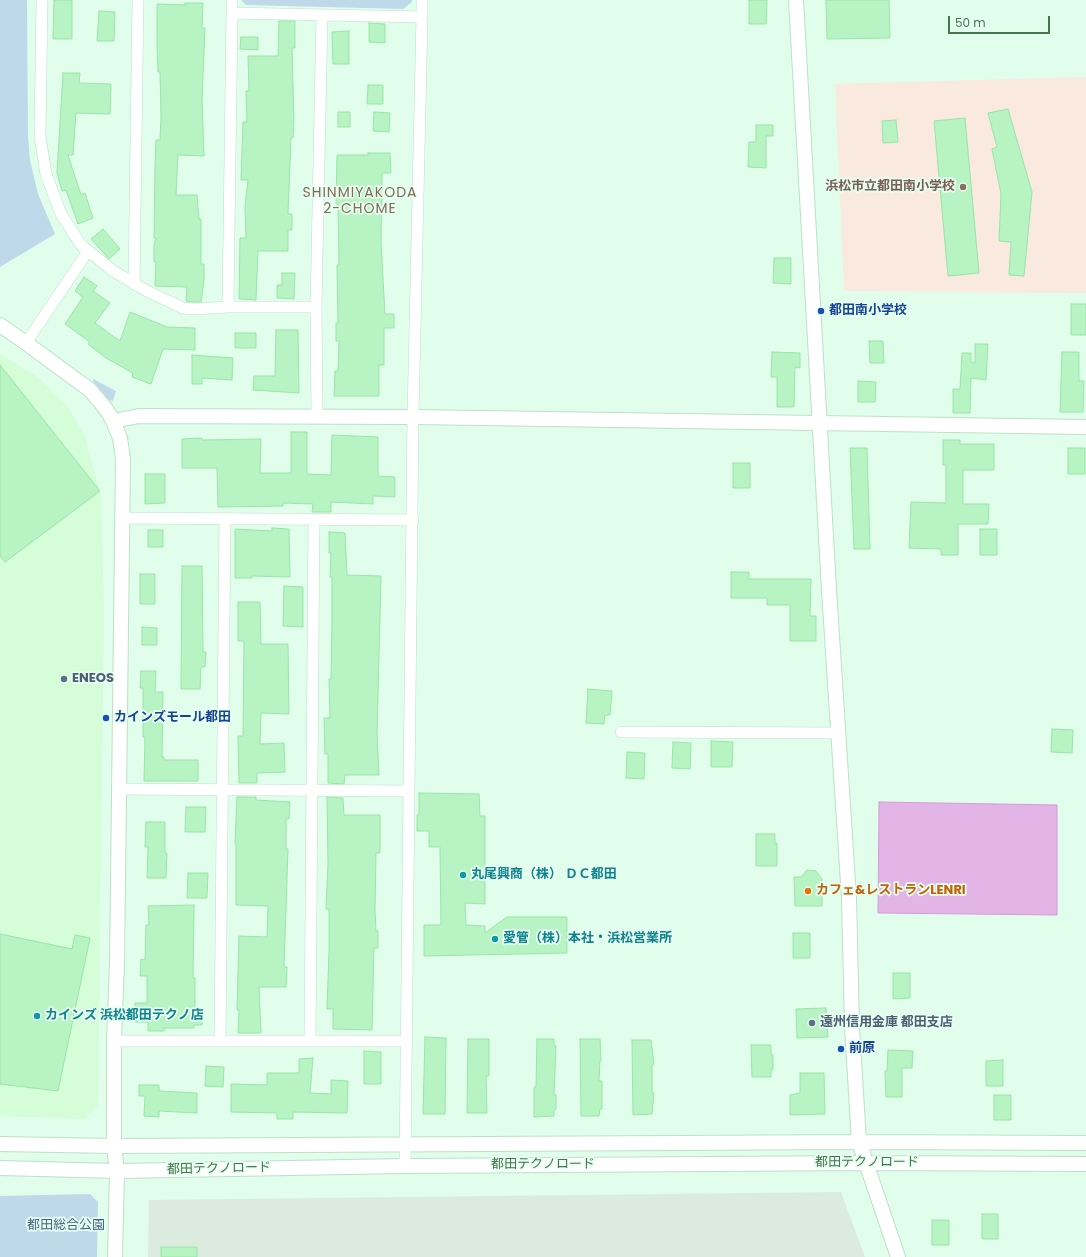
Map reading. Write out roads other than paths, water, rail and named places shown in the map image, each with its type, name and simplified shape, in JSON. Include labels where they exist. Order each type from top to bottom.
[{"type":"street","points":[[42,0],[40,136],[44,163],[53,196],[61,214],[67,226],[88,251],[113,271],[134,284],[183,308],[316,307]]},
{"type":"street","points":[[134,284],[138,0]]},
{"type":"street","points":[[228,307],[232,0]]},
{"type":"street","points":[[405,1166],[413,417],[422,0]]},
{"type":"street","points":[[796,0],[821,424],[829,590],[849,898],[852,1027],[859,1142],[898,1257]]},
{"type":"street","points":[[232,13],[422,17]]},
{"type":"street","points":[[317,417],[316,307],[322,15]]},
{"type":"street","points":[[26,343],[88,251]]},
{"type":"street","points":[[0,325],[90,390],[106,409],[113,421],[120,438],[123,459],[117,964],[114,1041],[114,1146],[117,1171],[115,1257]]},
{"type":"street","points":[[113,421],[139,416],[413,417],[1086,427]]},
{"type":"street","points":[[123,518],[413,520]]},
{"type":"street","points":[[220,1041],[225,518]]},
{"type":"street","points":[[310,1041],[314,520]]},
{"type":"street","points":[[621,732],[839,733]]},
{"type":"street","points":[[119,789],[409,791]]},
{"type":"street","points":[[114,1041],[407,1041]]},
{"type":"street","name":"都田テクノロード","points":[[0,1144],[114,1146],[859,1142],[1086,1143]]},
{"type":"street","name":"都田テクノロード","points":[[0,1168],[117,1171],[405,1166],[867,1163],[1086,1164]]},
{"type":"place","name":"浜松市立都田南小学校","points":[[963,187]]},
{"type":"place","name":"都田南小学校","points":[[821,311]]},
{"type":"place","name":"ENEOS","points":[[64,679]]},
{"type":"place","name":"カインズモール都田","points":[[106,718]]},
{"type":"place","name":"丸尾興商（株） ＤＣ都田","points":[[463,875]]},
{"type":"place","name":"カフェ&レストランLENRI","points":[[808,891]]},
{"type":"place","name":"愛管（株）本社・浜松営業所","points":[[495,939]]},
{"type":"place","name":"カインズ 浜松都田テクノ店","points":[[37,1016]]},
{"type":"place","name":"遠州信用金庫 都田支店","points":[[812,1023]]},
{"type":"place","name":"前原","points":[[841,1049]]},
{"type":"district","name":"SHINMIYAKODA 2-CHOME","points":[[360,202]]},
{"type":"park label","name":"都田総合公園","points":[[66,1226]]}]
